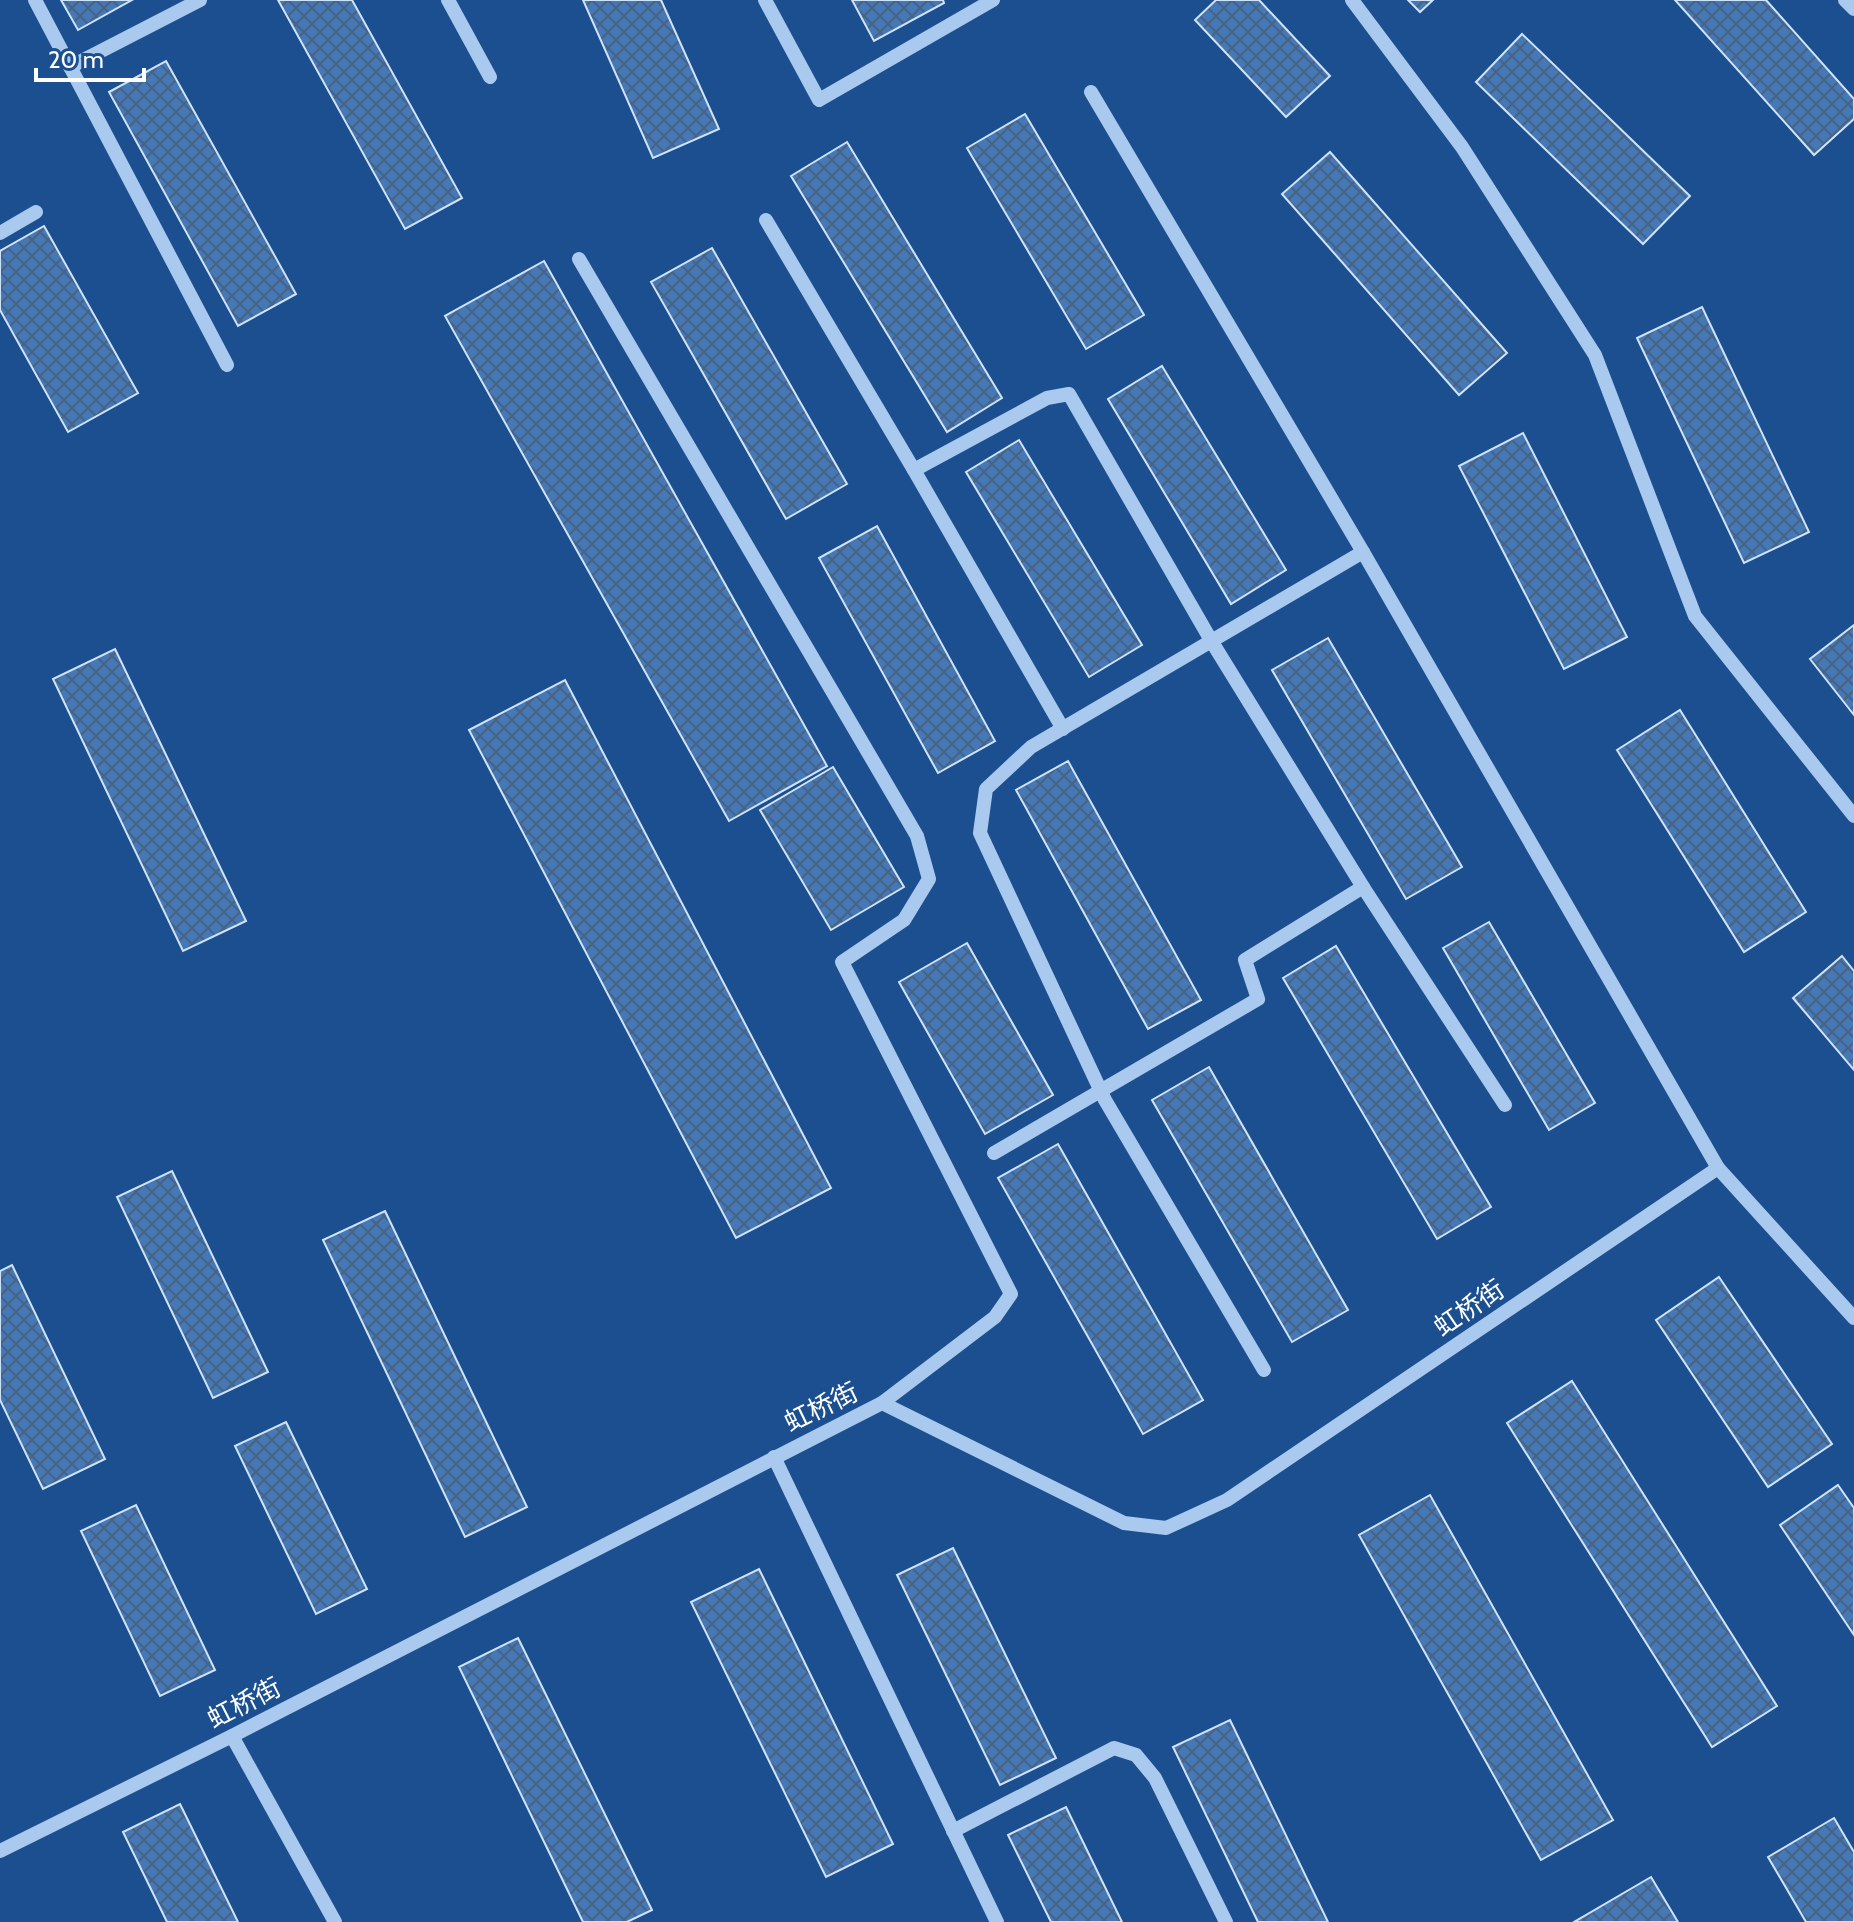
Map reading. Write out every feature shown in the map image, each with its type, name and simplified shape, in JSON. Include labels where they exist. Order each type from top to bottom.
[{"type":"street","points":[[35,0],[227,365]]},
{"type":"street","points":[[70,67],[200,0]]},
{"type":"street","points":[[448,0],[490,77]]},
{"type":"street","points":[[765,0],[819,100],[993,0]]},
{"type":"street","points":[[1352,0],[1462,147],[1595,355],[1695,616],[1854,816]]},
{"type":"street","points":[[1845,0],[1854,9]]},
{"type":"street","points":[[1091,92],[1363,552],[1718,1168],[1854,1318]]},
{"type":"street","points":[[0,233],[36,212]]},
{"type":"street","points":[[766,220],[1063,729]]},
{"type":"street","points":[[579,259],[917,836],[929,879],[904,920],[842,962],[1011,1294],[995,1317],[882,1403]]},
{"type":"street","points":[[914,470],[1047,398],[1069,394],[1212,642],[1363,887],[1505,1105]]},
{"type":"street","points":[[1264,1370],[1101,1091],[980,833],[986,789],[1031,747],[1363,552]]},
{"type":"street","points":[[994,1153],[1258,999],[1245,960],[1363,887]]},
{"type":"street","name":"虹桥街","points":[[0,1851],[232,1736],[882,1403],[1124,1523],[1166,1528],[1227,1500],[1718,1168]]},
{"type":"street","points":[[774,1457],[997,1922]]},
{"type":"street","points":[[232,1736],[335,1922]]},
{"type":"street","points":[[953,1831],[1114,1748],[1136,1755],[1155,1778],[1226,1922]]},
{"type":"building","points":[[61,0],[132,0],[78,30]]},
{"type":"building","points":[[278,0],[352,0],[462,198],[405,229]]},
{"type":"building","points":[[583,0],[661,0],[719,129],[653,158]]},
{"type":"building","points":[[852,0],[943,0],[944,3],[874,41]]},
{"type":"building","points":[[1216,0],[1259,0],[1330,76],[1286,117],[1195,20]]},
{"type":"building","points":[[1408,0],[1433,0],[1420,12]]},
{"type":"building","points":[[1675,0],[1766,0],[1854,99],[1854,119],[1814,155]]},
{"type":"building","points":[[1522,34],[1690,196],[1643,244],[1476,82]]},
{"type":"building","points":[[166,61],[296,294],[238,326],[109,92]]},
{"type":"building","points":[[1025,114],[1144,315],[1086,349],[967,148]]},
{"type":"building","points":[[847,142],[1002,398],[947,432],[791,176]]},
{"type":"building","points":[[1330,152],[1507,353],[1459,395],[1282,194]]},
{"type":"building","points":[[44,226],[138,393],[68,432],[0,310],[0,251]]},
{"type":"building","points":[[712,248],[847,484],[786,519],[651,282]]},
{"type":"building","points":[[544,261],[827,766],[729,821],[445,316]]},
{"type":"building","points":[[1702,307],[1809,532],[1744,563],[1637,338]]},
{"type":"building","points":[[1162,366],[1286,570],[1231,604],[1108,399]]},
{"type":"building","points":[[1523,433],[1627,637],[1564,669],[1459,466]]},
{"type":"building","points":[[1019,440],[1142,645],[1089,677],[966,472]]},
{"type":"building","points":[[877,526],[995,741],[938,773],[819,558]]},
{"type":"building","points":[[1854,625],[1854,715],[1810,659]]},
{"type":"building","points":[[1328,638],[1462,867],[1406,899],[1272,670]]},
{"type":"building","points":[[115,649],[246,921],[183,951],[53,679]]},
{"type":"building","points":[[565,680],[831,1188],[736,1238],[469,730]]},
{"type":"building","points":[[1680,710],[1806,912],[1744,952],[1617,750]]},
{"type":"building","points":[[1068,761],[1201,1000],[1148,1029],[1016,790]]},
{"type":"building","points":[[833,767],[904,887],[831,930],[760,810]]},
{"type":"building","points":[[1489,922],[1595,1103],[1549,1130],[1443,948]]},
{"type":"building","points":[[967,943],[1053,1095],[985,1134],[899,982]]},
{"type":"building","points":[[1336,946],[1491,1207],[1437,1239],[1283,978]]},
{"type":"building","points":[[1842,956],[1854,971],[1854,1070],[1793,998]]},
{"type":"building","points":[[1209,1067],[1348,1310],[1292,1342],[1152,1100]]},
{"type":"building","points":[[1058,1144],[1203,1400],[1143,1434],[998,1178]]},
{"type":"building","points":[[172,1171],[268,1372],[213,1398],[117,1197]]},
{"type":"building","points":[[385,1211],[527,1507],[465,1537],[323,1240]]},
{"type":"building","points":[[12,1265],[105,1459],[43,1489],[0,1400],[0,1271]]},
{"type":"building","points":[[1719,1277],[1832,1444],[1768,1487],[1656,1320]]},
{"type":"building","points":[[1572,1381],[1777,1706],[1712,1747],[1507,1423]]},
{"type":"building","points":[[286,1422],[367,1589],[316,1614],[235,1446]]},
{"type":"building","points":[[1838,1485],[1854,1508],[1854,1635],[1780,1525]]},
{"type":"building","points":[[1430,1495],[1613,1820],[1541,1860],[1359,1535]]},
{"type":"building","points":[[136,1505],[215,1670],[160,1696],[81,1531]]},
{"type":"building","points":[[953,1548],[1056,1758],[1000,1785],[897,1575]]},
{"type":"building","points":[[759,1569],[893,1844],[826,1877],[691,1602]]},
{"type":"building","points":[[518,1638],[652,1910],[627,1922],[583,1922],[459,1667]]},
{"type":"building","points":[[1230,1720],[1328,1922],[1258,1922],[1173,1747]]},
{"type":"building","points":[[180,1804],[238,1922],[167,1922],[123,1832]]},
{"type":"building","points":[[1066,1807],[1122,1922],[1051,1922],[1008,1835]]},
{"type":"building","points":[[1834,1818],[1854,1852],[1854,1922],[1806,1922],[1768,1857]]},
{"type":"building","points":[[1651,1877],[1678,1922],[1574,1922]]}]
